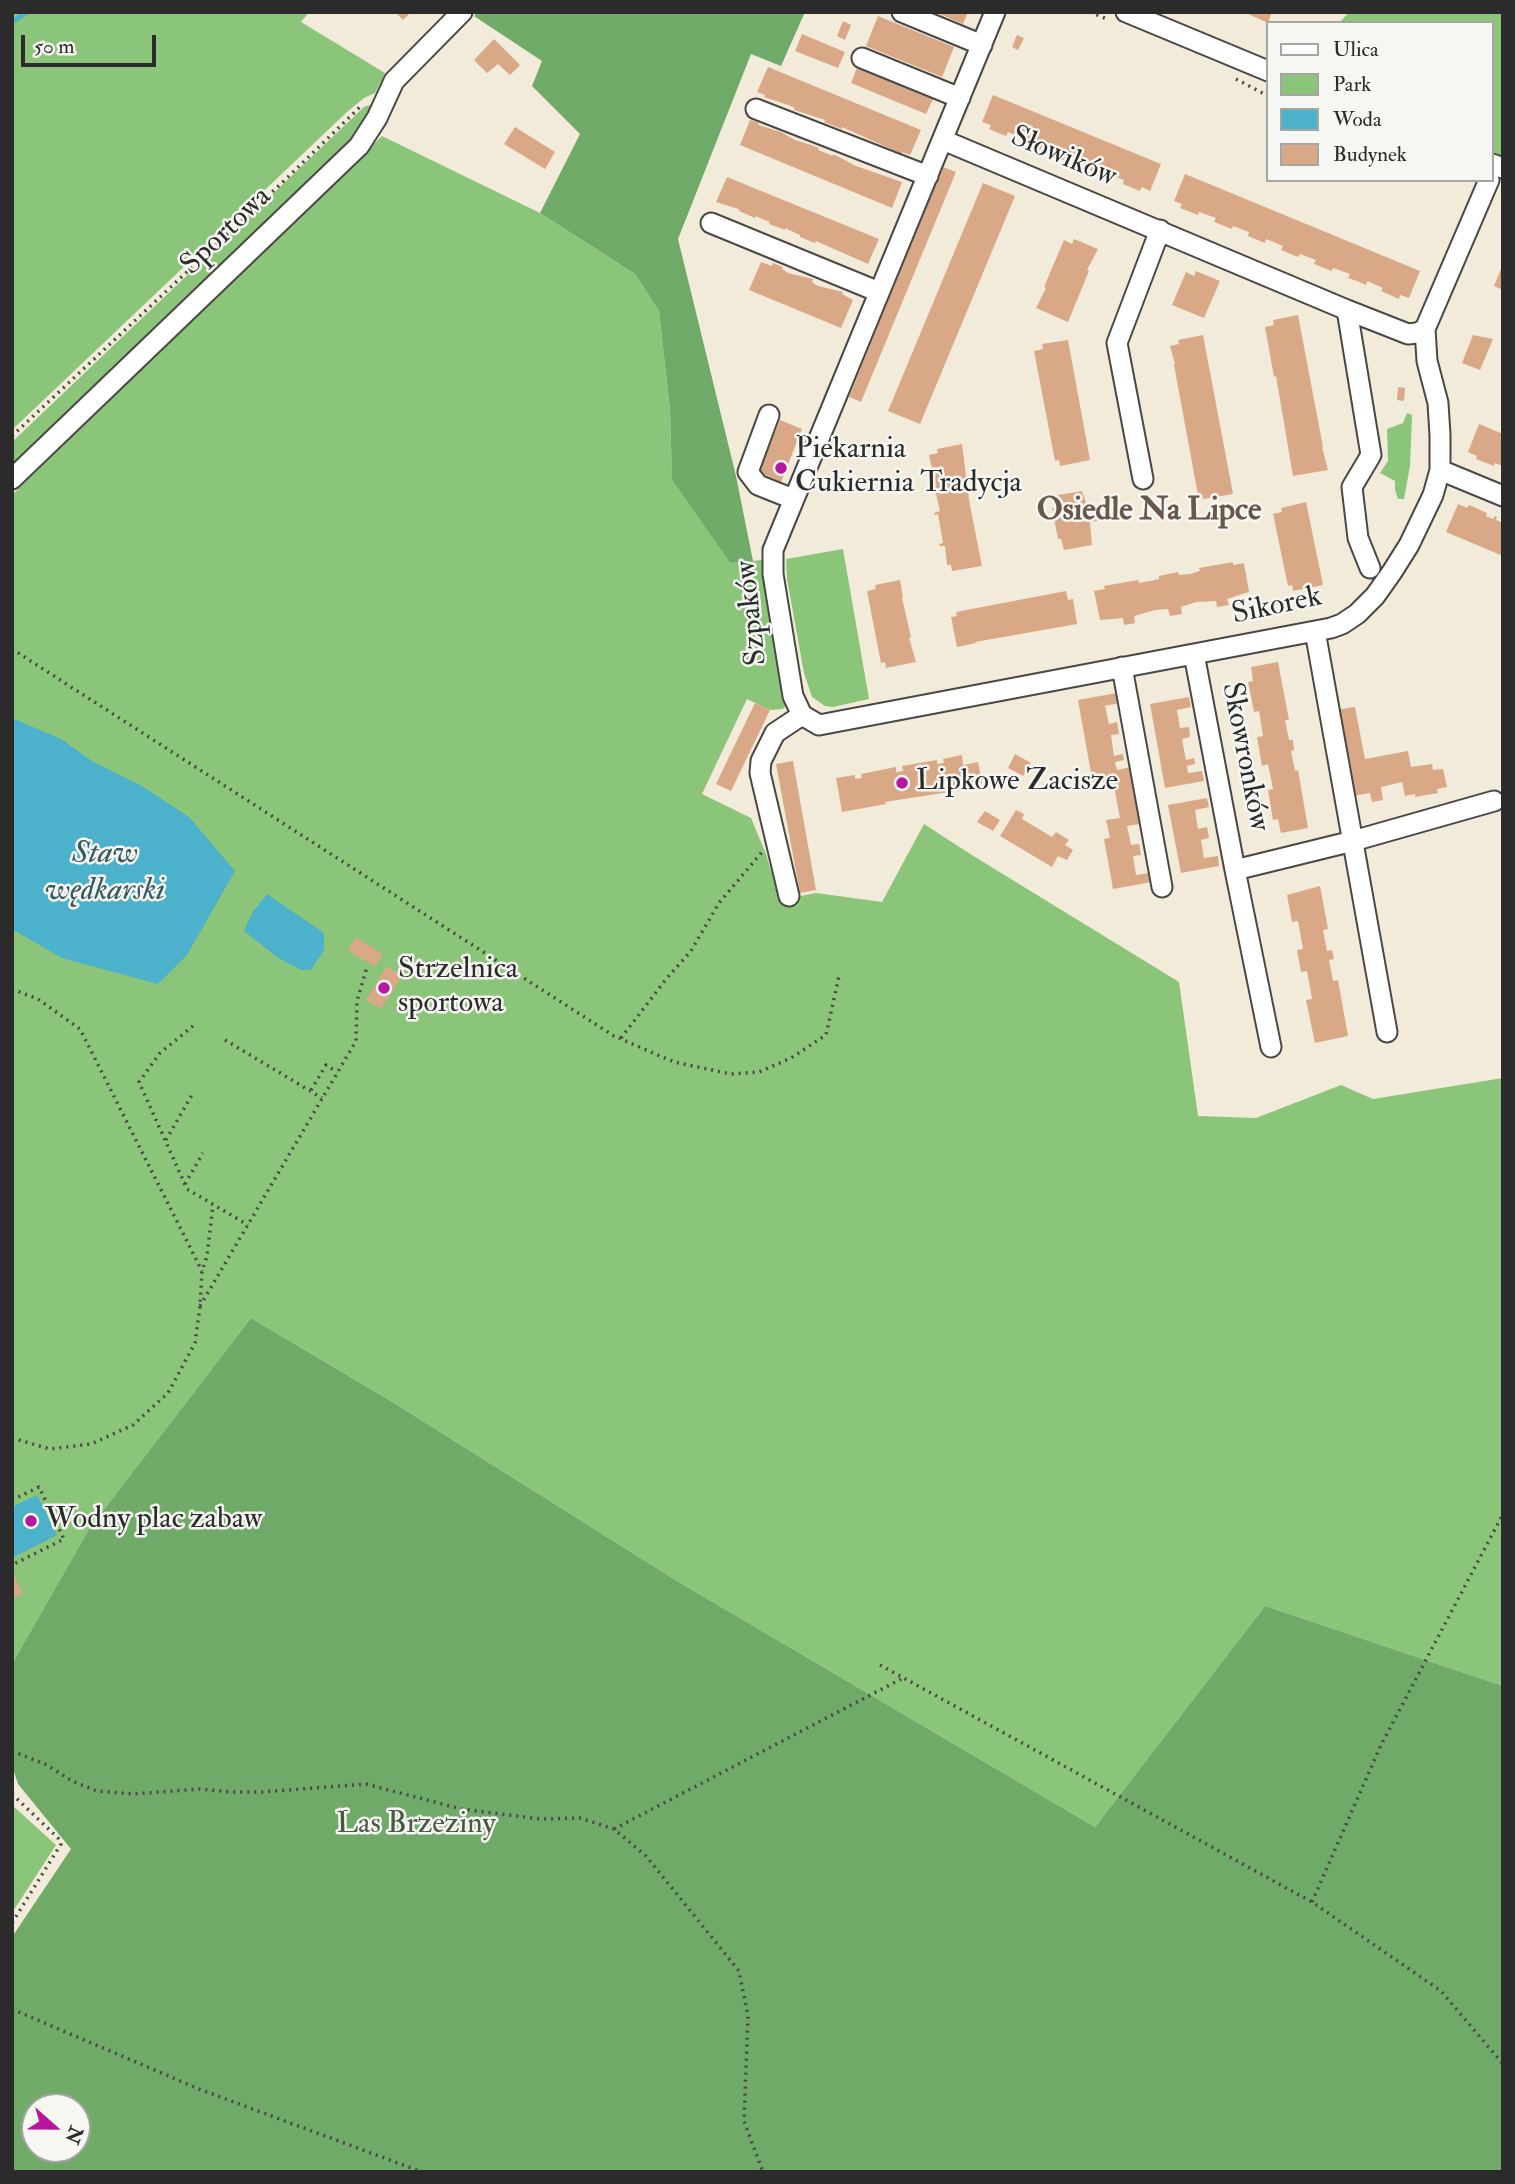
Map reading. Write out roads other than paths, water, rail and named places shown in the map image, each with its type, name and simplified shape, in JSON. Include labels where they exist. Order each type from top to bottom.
[{"type":"street","name":"Sportowa","points":[[12,479],[359,146],[377,118],[394,80],[463,12]]},
{"type":"street","points":[[902,12],[982,45]]},
{"type":"street","name":"Szpaków","points":[[802,715],[793,696],[772,563],[773,550],[995,12]]},
{"type":"street","points":[[1126,12],[1266,70]]},
{"type":"street","points":[[862,58],[960,98]]},
{"type":"street","points":[[756,109],[928,176]]},
{"type":"street","name":"Słowików","points":[[943,140],[1408,334],[1425,329]]},
{"type":"street","name":"Sikorek","points":[[802,715],[819,725],[848,721],[1315,631],[1342,624],[1357,614],[1375,596],[1409,545],[1433,495],[1440,470],[1438,403],[1427,361],[1425,329],[1489,182]]},
{"type":"street","points":[[711,223],[879,292]]},
{"type":"street","points":[[1143,479],[1117,343],[1160,230]]},
{"type":"street","points":[[1347,310],[1371,455],[1352,487],[1358,538],[1370,568]]},
{"type":"street","points":[[769,415],[748,472],[758,485],[793,499]]},
{"type":"street","points":[[1440,470],[1503,496]]},
{"type":"street","points":[[1315,631],[1387,1032]]},
{"type":"street","name":"Skowronków","points":[[1194,654],[1271,1047]]},
{"type":"street","points":[[1122,667],[1162,887]]},
{"type":"street","points":[[789,896],[762,784],[761,761],[775,733],[802,715]]},
{"type":"street","name":"Skowronków","points":[[1235,870],[1353,841],[1494,801]]},
{"type":"water","name":"Staw wędkarski","points":[[12,718],[61,739],[92,761],[142,786],[189,817],[235,871],[187,955],[158,984],[62,958],[12,929]]},
{"type":"water","points":[[267,894],[324,933],[324,950],[311,970],[301,970],[280,959],[244,931],[252,913]]},
{"type":"water","name":"Wodny plac zabaw","points":[[37,1495],[57,1535],[12,1558],[12,1507]]},
{"type":"waterway","points":[[12,22],[27,12]]},
{"type":"place","name":"Piekarnia Cukiernia Tradycja","points":[[781,468]]},
{"type":"place","name":"Lipkowe Zacisze","points":[[902,783]]},
{"type":"place","name":"Strzelnica sportowa","points":[[384,988]]},
{"type":"place","name":"Wodny plac zabaw","points":[[31,1521]]},
{"type":"district","name":"Osiedle Na Lipce","points":[[1149,512]]},
{"type":"park label","name":"Las Brzeziny","points":[[416,1826]]}]
